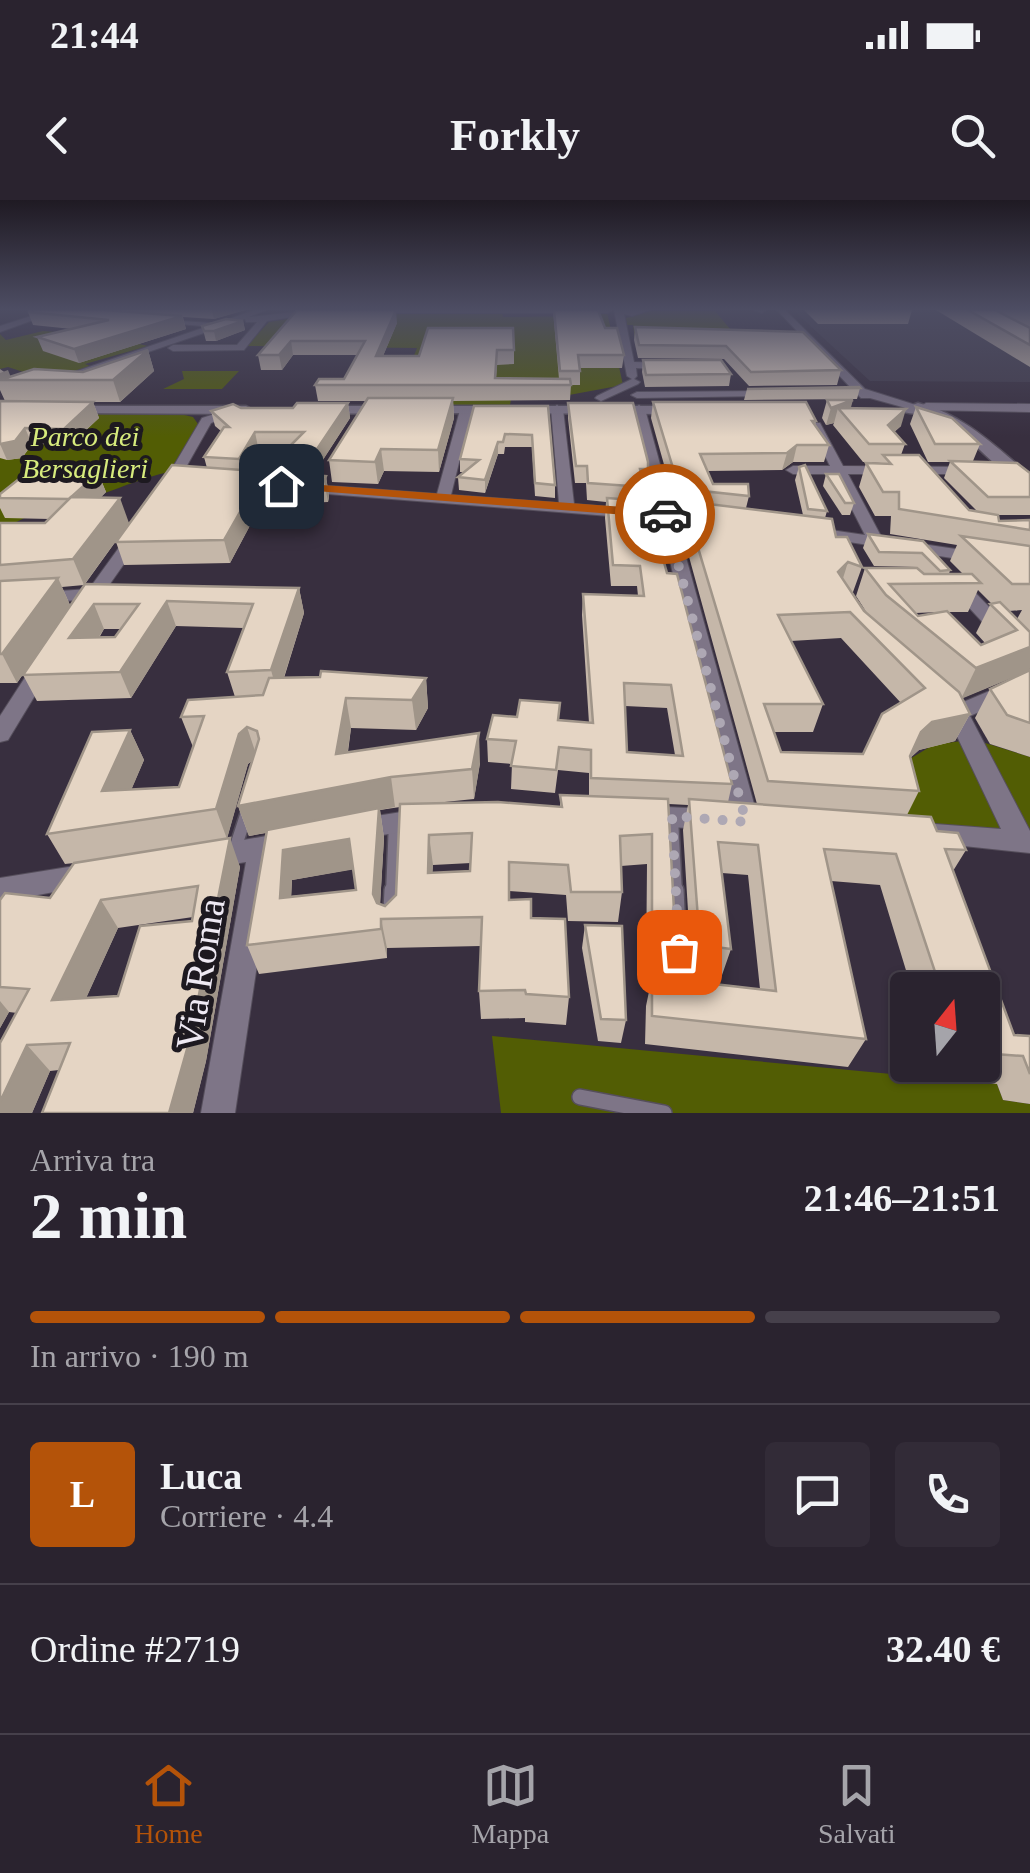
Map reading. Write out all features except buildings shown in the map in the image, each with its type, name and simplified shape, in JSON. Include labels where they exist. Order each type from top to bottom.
[{"type":"street","points":[[46,383],[141,353]]},
{"type":"street","points":[[616,814],[756,822],[626,353]]},
{"type":"street","points":[[817,353],[878,402],[960,426],[1022,470],[1030,483]]},
{"type":"street","points":[[629,365],[686,366]]},
{"type":"street","points":[[734,380],[744,393]]},
{"type":"street","points":[[821,392],[859,390]]},
{"type":"street","points":[[296,410],[541,410],[640,399],[782,392]]},
{"type":"street","points":[[541,410],[640,399],[728,410]]},
{"type":"street","points":[[176,408],[206,421],[244,410]]},
{"type":"street","points":[[866,410],[1030,408]]},
{"type":"street","points":[[557,409],[567,508]]},
{"type":"street","points":[[58,410],[261,410]]},
{"type":"street","points":[[355,426],[365,410]]},
{"type":"street","points":[[444,498],[466,410]]},
{"type":"street","points":[[808,410],[875,540]]},
{"type":"street","points":[[0,734],[26,688],[152,512],[184,478],[206,421]]},
{"type":"street","points":[[792,470],[1022,470]]},
{"type":"street","points":[[316,489],[326,473]]},
{"type":"street","points":[[281,486],[724,521]]},
{"type":"street","points":[[800,530],[1030,565]]},
{"type":"street","points":[[924,548],[1030,661]]},
{"type":"street","points":[[0,600],[95,594]]},
{"type":"street","points":[[934,594],[965,594]]},
{"type":"street","points":[[1025,841],[951,708],[1030,681]]},
{"type":"street","points":[[181,861],[396,821],[449,816]]},
{"type":"street","points":[[904,832],[1025,841]]},
{"type":"street","name":"Via Roma","points":[[218,1113],[247,851]]},
{"type":"street","points":[[0,890],[102,874]]},
{"type":"lane","points":[[247,851],[249,804]]},
{"type":"lane","points":[[672,816],[681,986]]},
{"type":"lane","points":[[390,924],[396,821]]},
{"type":"lane","points":[[580,1096],[664,1113]]},
{"type":"shaded area","points":[[839,353],[1030,353],[1030,382],[870,381]]},
{"type":"green space","points":[[0,353],[125,353],[48,380],[8,367],[0,369]]},
{"type":"green space","points":[[415,353],[616,353],[623,385],[569,395],[512,394],[510,405],[367,405]]},
{"type":"green space","points":[[182,371],[239,371],[222,389],[163,389],[184,379]]},
{"type":"green space","name":"Parco dei Bersaglieri","points":[[0,412],[172,412],[193,417],[198,424],[169,472],[36,513],[0,533]]},
{"type":"green space","points":[[961,741],[1004,831],[907,824],[908,760],[933,745]]},
{"type":"green space","points":[[982,742],[1030,757],[1030,832]]},
{"type":"green space","points":[[492,1036],[890,1074],[890,1082],[997,1084],[1003,1100],[1030,1104],[1030,1113],[501,1113]]},
{"type":"way so far","points":[[665,514],[746,822],[672,816],[679,952]]},
{"type":"route","points":[[281,486],[665,514]]}]
